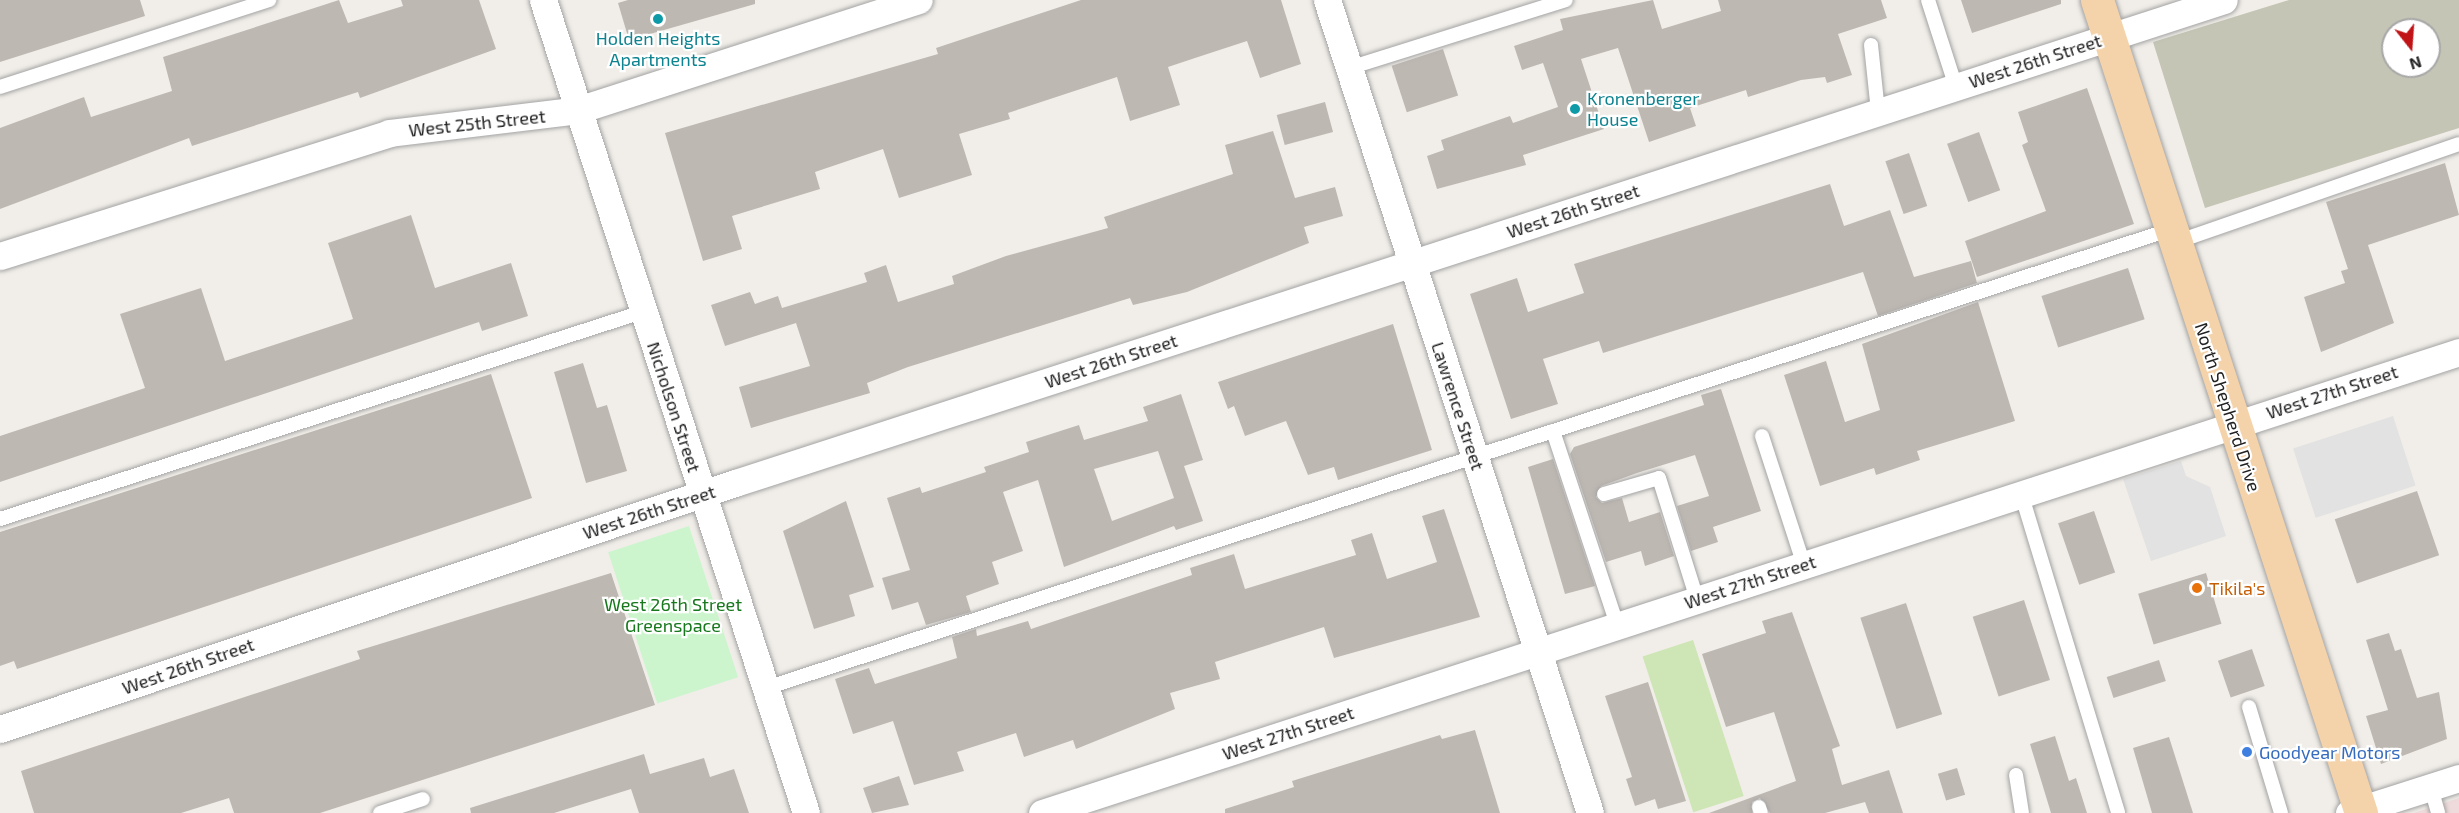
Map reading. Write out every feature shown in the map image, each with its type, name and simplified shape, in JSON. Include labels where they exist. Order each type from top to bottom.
[{"type":"main road","name":"North Shepherd Drive","points":[[2097,0],[2357,812]]},
{"type":"street","name":"Nicholson Street","points":[[543,0],[642,312],[806,813]]},
{"type":"street","name":"West 25th Street","points":[[0,256],[388,133],[578,110],[919,0]]},
{"type":"street","name":"Lawrence Street","points":[[1327,0],[1590,813]]},
{"type":"street","name":"West 26th Street","points":[[0,729],[703,494],[2224,0]]},
{"type":"street","name":"West 27th Street","points":[[1042,813],[2459,352]]},
{"type":"street","points":[[2357,812],[2435,800],[2459,777]]},
{"type":"lane","points":[[0,87],[269,0]]},
{"type":"lane","points":[[1349,68],[1566,0]]},
{"type":"lane","points":[[1928,0],[1956,87]]},
{"type":"lane","points":[[1871,45],[1878,112]]},
{"type":"lane","points":[[766,688],[1475,456],[2459,144]]},
{"type":"lane","points":[[0,519],[642,312]]},
{"type":"lane","points":[[1553,431],[1617,626]]},
{"type":"lane","points":[[1762,436],[1804,565]]},
{"type":"lane","points":[[1604,494],[1659,478],[1697,599]]},
{"type":"lane","points":[[2021,494],[2118,813]]},
{"type":"lane","points":[[2249,707],[2281,813]]},
{"type":"lane","points":[[2016,775],[2022,813]]},
{"type":"lane","points":[[380,813],[423,799]]},
{"type":"shaded area","points":[[2289,0],[2459,0],[2459,128],[2205,208],[2153,42]]},
{"type":"shaded area","points":[[2393,416],[2416,485],[2316,518],[2293,448]]},
{"type":"shaded area","points":[[2181,461],[2186,476],[2210,487],[2226,536],[2151,561],[2123,479]]},
{"type":"shaded area","points":[[2459,798],[2459,813],[2414,813]]},
{"type":"green space","name":"West 26th Street Greenspace","points":[[689,526],[738,677],[657,703],[608,552]]},
{"type":"green space","points":[[1693,640],[1744,796],[1693,812],[1643,656]]},
{"type":"building","points":[[0,0],[140,0],[145,16],[0,62]]},
{"type":"building","points":[[339,0],[348,23],[403,6],[401,0],[479,0],[496,49],[360,98],[358,92],[192,146],[189,138],[0,209],[0,128],[84,97],[91,117],[172,91],[163,57]]},
{"type":"building","name":"Holden Heights Apartments","points":[[628,0],[755,0],[755,4],[629,40],[618,3]]},
{"type":"building","points":[[1081,0],[1281,0],[1301,64],[1260,78],[1247,41],[1168,67],[1180,105],[1130,121],[1117,77],[1008,113],[1010,119],[959,134],[972,175],[899,198],[883,149],[815,172],[820,189],[732,216],[742,249],[703,261],[665,133],[938,54],[936,48]]},
{"type":"building","points":[[1653,0],[1662,29],[1721,11],[1718,0],[1881,0],[1887,18],[1838,34],[1852,75],[1827,83],[1825,77],[1801,80],[1748,97],[1746,90],[1690,108],[1696,126],[1649,142],[1618,48],[1581,59],[1604,129],[1523,155],[1526,165],[1437,189],[1427,156],[1444,150],[1441,140],[1510,116],[1513,123],[1558,107],[1543,63],[1522,70],[1514,46],[1563,30],[1560,19]]},
{"type":"building","points":[[1961,0],[2061,0],[2061,4],[1972,33]]},
{"type":"building","points":[[1443,49],[1458,96],[1407,112],[1392,66]]},
{"type":"building","points":[[2087,88],[2134,224],[1977,277],[1965,241],[2046,211],[2022,145],[2028,142],[2018,112]]},
{"type":"building","points":[[1325,102],[1333,132],[1285,145],[1277,115]]},
{"type":"building","points":[[1273,131],[1295,198],[1335,187],[1343,216],[1304,227],[1309,243],[1187,292],[1133,305],[1130,298],[908,367],[867,383],[870,393],[751,428],[739,387],[810,366],[796,323],[725,346],[711,305],[750,292],[755,304],[778,296],[782,308],[867,282],[864,273],[886,265],[898,302],[954,284],[952,276],[1006,256],[1108,228],[1104,217],[1233,174],[1225,145]]},
{"type":"building","points":[[1979,132],[2000,190],[1968,202],[1947,144]]},
{"type":"building","points":[[1909,153],[1927,206],[1904,214],[1885,161]]},
{"type":"building","points":[[2445,163],[2459,215],[2368,245],[2394,323],[2321,352],[2304,297],[2345,283],[2341,271],[2348,269],[2326,202]]},
{"type":"building","points":[[1830,184],[1844,226],[1890,210],[1914,277],[1971,261],[1977,283],[1878,316],[1863,272],[1603,353],[1599,341],[1543,359],[1558,404],[1511,419],[1470,294],[1517,278],[1528,312],[1584,293],[1574,264]]},
{"type":"building","points":[[411,215],[435,288],[511,263],[528,316],[482,331],[479,322],[0,482],[0,436],[145,388],[120,314],[201,288],[225,361],[353,319],[328,243]]},
{"type":"building","points":[[2128,268],[2145,319],[2058,347],[2041,296]]},
{"type":"building","points":[[1978,302],[2015,421],[1917,451],[1920,460],[1876,475],[1874,468],[1820,486],[1784,375],[1826,361],[1845,422],[1880,410],[1862,344]]},
{"type":"building","points":[[1393,324],[1432,450],[1338,480],[1334,467],[1308,475],[1286,421],[1245,436],[1234,406],[1228,409],[1218,382]]},
{"type":"building","points":[[583,363],[597,408],[607,405],[627,471],[586,483],[554,372]]},
{"type":"building","points":[[491,374],[532,498],[17,669],[14,661],[0,666],[0,532]]},
{"type":"building","points":[[1721,389],[1761,511],[1713,527],[1718,542],[1691,551],[1677,506],[1709,496],[1695,455],[1637,473],[1601,486],[1596,497],[1602,503],[1622,498],[1629,522],[1660,512],[1674,556],[1645,566],[1641,551],[1606,562],[1570,454],[1574,447],[1704,405],[1701,395]]},
{"type":"building","points":[[1181,394],[1203,460],[1184,466],[1203,521],[1176,530],[1174,526],[1064,567],[1038,480],[1003,492],[1023,551],[992,562],[999,584],[966,596],[971,612],[926,625],[918,602],[892,610],[882,578],[910,570],[887,498],[920,487],[922,493],[986,472],[984,467],[1029,452],[1026,442],[1079,425],[1084,440],[1148,421],[1143,407]],"holes":[[[1158,451],[1174,498],[1112,521],[1094,469]]]},
{"type":"building","points":[[1553,459],[1595,586],[1565,594],[1528,467]]},
{"type":"building","points":[[2417,491],[2439,555],[2357,584],[2335,519]]},
{"type":"building","points":[[846,501],[874,587],[849,595],[855,616],[814,629],[783,531]]},
{"type":"building","points":[[1444,509],[1480,617],[1334,658],[1324,627],[1215,662],[1220,679],[1170,693],[1175,709],[1076,749],[1073,740],[1024,757],[1016,733],[957,752],[964,771],[914,785],[893,721],[853,734],[835,679],[869,668],[875,684],[957,658],[952,637],[976,629],[977,636],[1028,621],[1031,629],[1192,575],[1190,568],[1234,554],[1245,589],[1356,555],[1351,540],[1372,533],[1387,579],[1437,562],[1422,516]]},
{"type":"building","points":[[2094,511],[2115,572],[2079,585],[2058,523]]},
{"type":"building","points":[[611,573],[655,705],[320,813],[234,813],[229,798],[181,813],[34,813],[21,771],[360,659],[357,651]]},
{"type":"building","points":[[2206,573],[2221,624],[2154,644],[2138,594]]},
{"type":"building","points":[[2024,600],[2050,680],[1999,697],[1973,617]]},
{"type":"building","points":[[1906,603],[1942,714],[1897,729],[1860,618]]},
{"type":"building","points":[[1792,612],[1840,746],[1832,749],[1842,785],[1889,770],[1903,813],[1869,813],[1865,802],[1825,813],[1770,813],[1760,798],[1752,802],[1752,813],[1709,813],[1796,781],[1774,712],[1726,727],[1702,654],[1766,633],[1762,621]]},
{"type":"building","points":[[2389,633],[2395,651],[2401,649],[2417,698],[2439,692],[2447,739],[2381,764],[2366,716],[2388,710],[2366,640]]},
{"type":"building","points":[[2252,649],[2265,686],[2231,698],[2218,661]]},
{"type":"building","points":[[2159,660],[2166,681],[2113,698],[2107,677]]},
{"type":"building","points":[[1648,682],[1686,801],[1658,809],[1655,799],[1635,806],[1626,779],[1632,777],[1605,696]]},
{"type":"building","points":[[1475,730],[1500,813],[1225,813],[1225,809],[1294,787],[1292,781],[1440,735],[1442,739]]},
{"type":"building","points":[[2055,736],[2069,781],[2076,778],[2087,813],[2051,813],[2030,744]]},
{"type":"building","points":[[2169,737],[2193,813],[2152,813],[2133,748]]},
{"type":"building","points":[[644,754],[650,774],[704,758],[710,777],[734,769],[749,813],[639,813],[631,789],[554,813],[471,813],[470,808]]},
{"type":"building","points":[[1957,768],[1965,795],[1946,801],[1938,774]]},
{"type":"building","points":[[899,776],[909,805],[872,813],[863,788]]},
{"type":"place","name":"Holden Heights Apartments","points":[[658,19]]},
{"type":"place","name":"Kronenberger House","points":[[1575,109]]},
{"type":"place","name":"Tikila's","points":[[2197,588]]},
{"type":"place","name":"Goodyear Motors","points":[[2247,752]]}]
